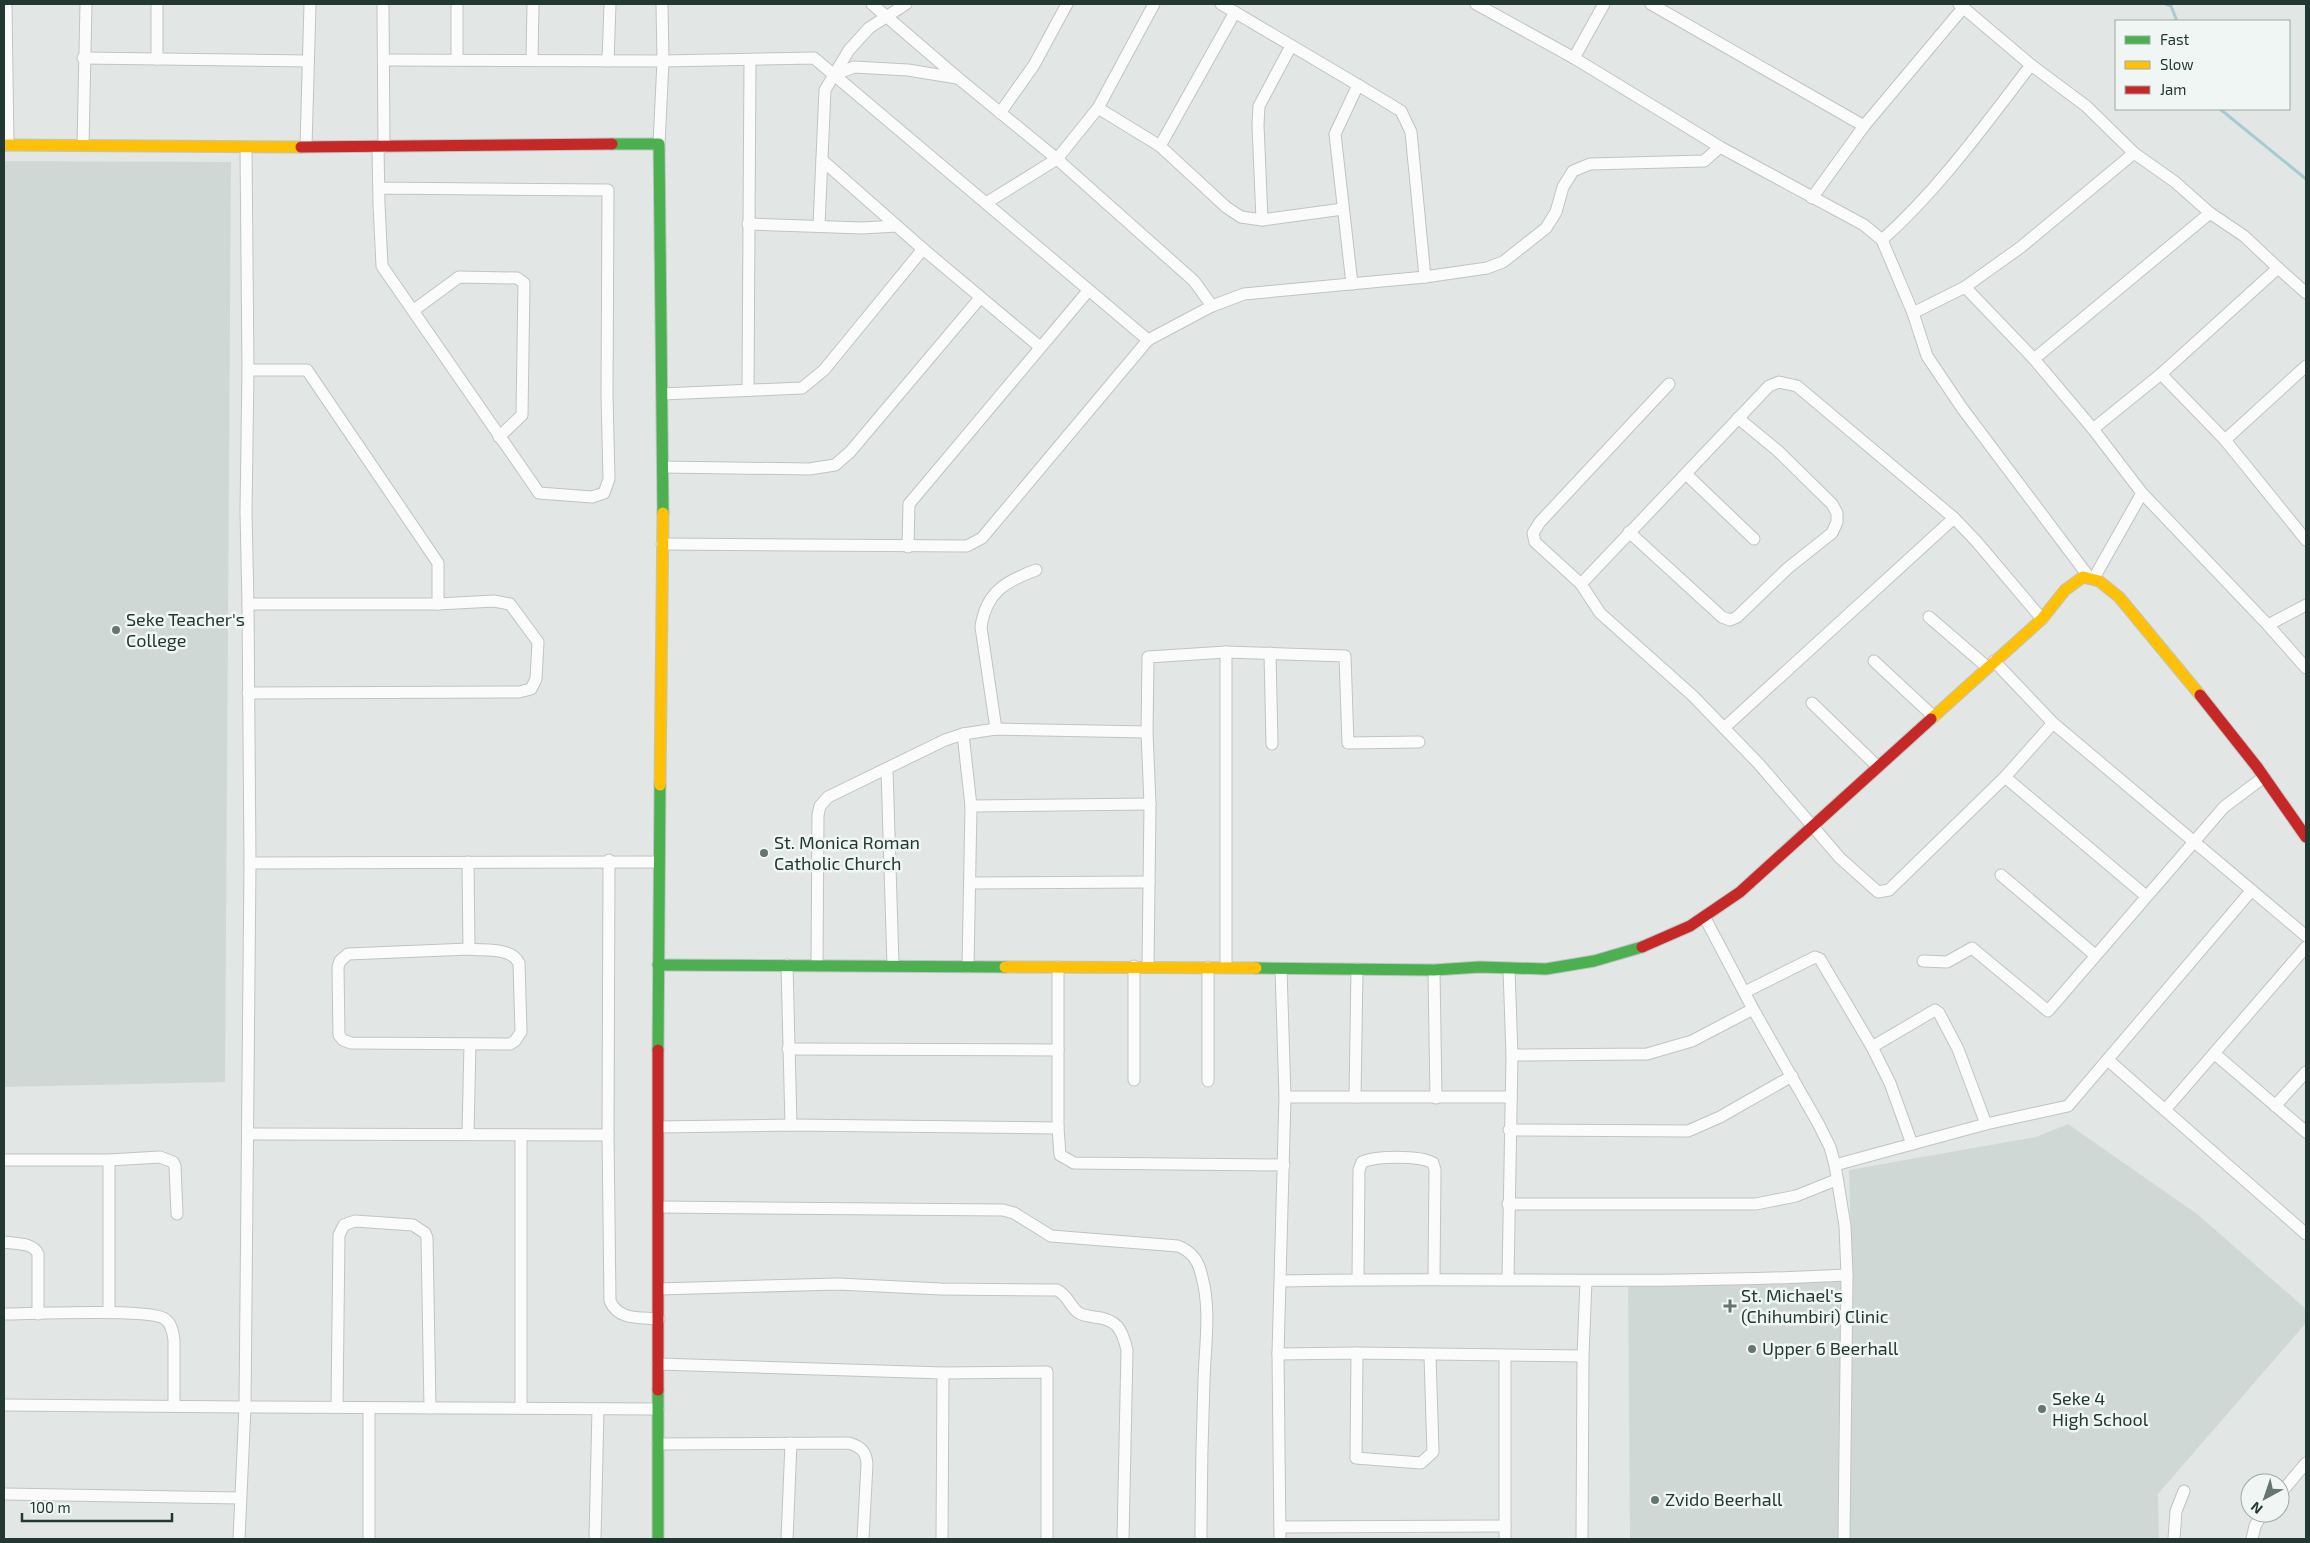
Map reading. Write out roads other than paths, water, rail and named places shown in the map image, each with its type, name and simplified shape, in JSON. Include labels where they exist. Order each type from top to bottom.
[{"type":"street","points":[[6,4],[6,145],[246,148],[659,144]]},
{"type":"street","points":[[83,145],[83,58],[86,4]]},
{"type":"street","points":[[157,4],[157,58]]},
{"type":"street","points":[[306,146],[310,4]]},
{"type":"street","points":[[379,188],[608,190],[607,396],[609,479],[604,494],[592,497],[539,493],[382,266],[379,188],[384,60],[383,4]]},
{"type":"street","points":[[456,4],[457,59]]},
{"type":"street","points":[[532,60],[533,4]]},
{"type":"street","points":[[608,61],[610,4]]},
{"type":"street","points":[[658,1539],[658,965],[663,467],[659,144],[662,4]]},
{"type":"street","points":[[872,4],[1000,113],[1057,158],[1194,280],[1212,306]]},
{"type":"street","points":[[818,225],[825,90],[849,50],[869,28],[906,4]]},
{"type":"street","points":[[1000,113],[1034,65],[1067,4]]},
{"type":"street","points":[[986,204],[1057,158],[1098,108],[1154,4]]},
{"type":"street","points":[[1221,4],[1400,111],[1411,132],[1425,276]]},
{"type":"street","points":[[1476,4],[1574,58],[1720,147],[1864,225],[1882,240],[1913,314],[1927,356],[1962,408],[2092,578],[2109,588],[2132,612],[2264,777],[2306,837]]},
{"type":"street","points":[[1495,14],[1501,4]]},
{"type":"street","points":[[1574,58],[1604,4]]},
{"type":"street","points":[[1651,4],[1864,126]]},
{"type":"street","points":[[1812,198],[1864,126],[1961,6],[2031,66],[2086,106],[2134,153],[2175,182],[2210,213],[2244,236],[2306,293]]},
{"type":"street","points":[[1160,146],[1235,12]]},
{"type":"street","points":[[1262,220],[1259,106],[1291,46]]},
{"type":"street","points":[[83,58],[308,61]]},
{"type":"street","points":[[384,60],[662,61],[814,58],[836,74],[1088,291],[1148,340]]},
{"type":"street","points":[[748,390],[750,60]]},
{"type":"street","points":[[1882,240],[1910,214],[1960,157],[2031,66]]},
{"type":"street","points":[[836,74],[854,67],[908,70],[958,78]]},
{"type":"street","points":[[1352,284],[1335,134],[1358,85]]},
{"type":"street","points":[[1098,108],[1160,146],[1226,207],[1241,217],[1262,220],[1343,209]]},
{"type":"street","points":[[662,544],[967,546],[982,538],[1148,340],[1212,306],[1244,294],[1352,284],[1487,268],[1503,262],[1546,228],[1556,212],[1563,186],[1573,170],[1590,164],[1704,162],[1720,147]]},
{"type":"street","points":[[239,1539],[245,1407],[250,863],[246,512],[248,370],[246,148]]},
{"type":"street","points":[[1913,314],[1965,287],[2021,248],[2134,153]]},
{"type":"street","points":[[822,160],[980,298],[1040,347]]},
{"type":"street","points":[[2034,358],[2210,213]]},
{"type":"street","points":[[748,224],[862,228],[897,226]]},
{"type":"street","points":[[662,394],[802,388],[824,370],[923,249]]},
{"type":"street","points":[[2093,429],[2161,374],[2278,268]]},
{"type":"street","points":[[414,310],[459,277],[517,278],[524,283],[522,415],[499,437]]},
{"type":"street","points":[[1965,287],[2034,358],[2093,429],[2142,493],[2268,625],[2306,668]]},
{"type":"street","points":[[908,547],[909,504],[1088,291]]},
{"type":"street","points":[[663,467],[808,469],[835,465],[850,452],[980,298]]},
{"type":"street","points":[[2225,440],[2306,366]]},
{"type":"street","points":[[248,370],[307,370],[438,563],[438,604]]},
{"type":"street","points":[[2161,374],[2225,440],[2306,540]]},
{"type":"street","points":[[1581,584],[1769,386],[1779,382],[1797,386],[1954,518],[2042,619]]},
{"type":"street","points":[[1669,384],[1540,522],[1533,533],[1535,542],[1581,584],[1600,613],[1693,696],[1812,827],[1872,889],[1882,892],[1889,890],[2005,777],[2053,723]]},
{"type":"street","points":[[1629,532],[1722,618],[1730,620],[1737,617],[1788,568],[1832,533],[1837,522],[1837,513],[1832,504],[1778,451],[1738,418]]},
{"type":"street","points":[[1686,474],[1754,539]]},
{"type":"street","points":[[2092,578],[2142,493]]},
{"type":"street","points":[[1724,728],[1954,518]]},
{"type":"street","points":[[996,729],[981,627],[984,611],[1000,588],[1009,581],[1036,570]]},
{"type":"street","points":[[658,965],[1148,966],[1434,970],[1478,967],[1509,969],[1554,968],[1590,962],[1650,943],[1705,918],[1740,892],[2042,619],[2064,590],[2083,577],[2092,578]]},
{"type":"street","points":[[248,604],[438,604],[494,601],[510,604],[538,642],[536,679],[531,689],[519,692],[248,693]]},
{"type":"street","points":[[2268,625],[2306,605]]},
{"type":"street","points":[[1929,617],[1991,664],[2053,723],[2306,936]]},
{"type":"street","points":[[1226,652],[1226,967]]},
{"type":"street","points":[[1148,966],[1150,804],[1147,732],[1148,657],[1226,652],[1345,656],[1348,743],[1419,742]]},
{"type":"street","points":[[1270,653],[1272,744]]},
{"type":"street","points":[[1874,661],[1933,716]]},
{"type":"street","points":[[1812,703],[1878,767]]},
{"type":"street","points":[[817,965],[818,815],[820,806],[828,797],[945,740],[963,734],[996,729],[1147,732]]},
{"type":"street","points":[[963,734],[971,806],[968,967]]},
{"type":"street","points":[[887,769],[893,965]]},
{"type":"street","points":[[2005,777],[2146,896]]},
{"type":"street","points":[[1923,962],[1947,962],[1972,948],[2048,1011],[2224,807],[2264,777]]},
{"type":"street","points":[[971,806],[1150,804]]},
{"type":"street","points":[[250,863],[609,860],[659,862]]},
{"type":"street","points":[[609,860],[608,1135],[610,1301],[613,1307],[623,1316],[659,1318]]},
{"type":"street","points":[[468,862],[470,949]]},
{"type":"street","points":[[2001,875],[2095,955]]},
{"type":"street","points":[[970,883],[1149,882]]},
{"type":"street","points":[[1835,1165],[1986,1124],[2068,1106],[2251,891]]},
{"type":"street","points":[[1705,918],[1830,1147],[1835,1165],[1845,1226],[1847,1274],[1844,1539]]},
{"type":"street","points":[[2165,1110],[2306,947]]},
{"type":"street","points":[[470,949],[508,952],[517,958],[519,963],[521,1032],[515,1041],[510,1044],[351,1044],[343,1040],[339,1035],[338,967],[340,961],[348,954],[470,949]]},
{"type":"street","points":[[1745,992],[1815,957],[1818,958],[1846,999],[1872,1047],[1890,1083],[1912,1144]]},
{"type":"street","points":[[787,964],[791,1125]]},
{"type":"street","points":[[1058,966],[1058,1128],[1060,1154],[1074,1163],[1284,1164]]},
{"type":"street","points":[[1134,966],[1134,1080]]},
{"type":"street","points":[[1208,967],[1208,1081]]},
{"type":"street","points":[[1282,969],[1285,1097],[1278,1354],[1280,1533],[1505,1526]]},
{"type":"street","points":[[1355,1097],[1357,969]]},
{"type":"street","points":[[1508,1280],[1509,1130],[1512,1054],[1509,969]]},
{"type":"street","points":[[1434,970],[1436,1098]]},
{"type":"street","points":[[1512,1054],[1647,1054],[1692,1041],[1753,1009]]},
{"type":"street","points":[[1872,1047],[1935,1010],[1939,1013],[1958,1049],[1986,1124]]},
{"type":"street","points":[[468,1134],[470,1044]]},
{"type":"street","points":[[788,1048],[1058,1050]]},
{"type":"street","points":[[2215,1054],[2306,1132]]},
{"type":"street","points":[[2108,1060],[2306,1234]]},
{"type":"street","points":[[2275,1106],[2306,1072]]},
{"type":"street","points":[[1509,1130],[1688,1131],[1720,1117],[1792,1076]]},
{"type":"street","points":[[1285,1097],[1511,1097]]},
{"type":"street","points":[[659,1127],[791,1125],[1058,1128]]},
{"type":"street","points":[[248,1134],[608,1135]]},
{"type":"street","points":[[521,1135],[521,1407]]},
{"type":"street","points":[[4,1160],[109,1160],[160,1157],[173,1162],[177,1214]]},
{"type":"street","points":[[1358,1280],[1359,1170],[1362,1162],[1368,1159],[1427,1159],[1433,1163],[1435,1170],[1434,1278]]},
{"type":"street","points":[[109,1160],[109,1312]]},
{"type":"street","points":[[1508,1204],[1756,1204],[1796,1196],[1836,1180]]},
{"type":"street","points":[[658,1207],[1003,1210],[1014,1213],[1051,1236],[1178,1246],[1189,1251],[1196,1259],[1203,1278],[1205,1304],[1201,1539]]},
{"type":"street","points":[[337,1406],[339,1235],[344,1225],[355,1221],[413,1224],[419,1227],[427,1238],[430,1408]]},
{"type":"street","points":[[4,1242],[28,1245],[36,1250],[38,1314]]},
{"type":"street","points":[[1281,1281],[1434,1278],[1586,1281],[1779,1278],[1847,1274]]},
{"type":"street","points":[[1582,1539],[1583,1356],[1586,1281]]},
{"type":"street","points":[[658,1289],[838,1284],[941,1289],[1057,1290],[1062,1293],[1078,1312],[1085,1316],[1107,1318],[1115,1322],[1126,1344],[1127,1433],[1123,1539]]},
{"type":"street","points":[[4,1314],[109,1312],[158,1315],[170,1324],[174,1340],[174,1406]]},
{"type":"street","points":[[1278,1354],[1357,1353],[1430,1356],[1583,1356]]},
{"type":"street","points":[[1357,1353],[1356,1458],[1421,1463],[1433,1452],[1430,1356]]},
{"type":"street","points":[[1505,1356],[1505,1539]]},
{"type":"street","points":[[658,1364],[943,1372],[1047,1372],[1047,1539]]},
{"type":"street","points":[[942,1539],[943,1372]]},
{"type":"street","points":[[4,1405],[658,1409]]},
{"type":"street","points":[[369,1408],[369,1539]]},
{"type":"street","points":[[595,1539],[598,1409]]},
{"type":"street","points":[[787,1539],[791,1443]]},
{"type":"street","points":[[658,1444],[849,1443],[863,1450],[867,1464],[863,1539]]},
{"type":"street","points":[[2290,1482],[2306,1463]]},
{"type":"street","points":[[2174,1539],[2176,1511],[2184,1491]]},
{"type":"street","points":[[4,1494],[240,1498]]},
{"type":"street","points":[[2252,1539],[2257,1523]]},
{"type":"waterway","points":[[2166,4],[2171,6],[2177,20]]},
{"type":"waterway","points":[[2221,110],[2306,179]]},
{"type":"place","name":"Seke Teacher's College","points":[[116,630]]},
{"type":"place","name":"St. Monica Roman Catholic Church","points":[[764,853]]},
{"type":"place","name":"St. Michael's (Chihumbiri) Clinic","points":[[1730,1306]]},
{"type":"place","name":"Upper 6 Beerhall","points":[[1752,1349]]},
{"type":"place","name":"Seke 4 High School","points":[[2042,1409]]},
{"type":"place","name":"Zvido Beerhall","points":[[1655,1500]]}]
